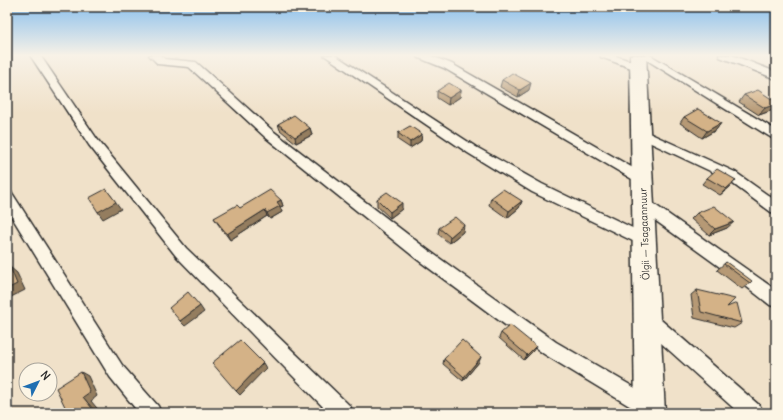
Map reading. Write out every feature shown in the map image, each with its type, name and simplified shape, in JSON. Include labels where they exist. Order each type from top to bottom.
[{"type":"highway","name":"Ölgii — Tsagaannuur","points":[[640,75],[640,133],[650,410]]},
{"type":"street","points":[[48,75],[93,142],[181,252],[343,413]]},
{"type":"street","points":[[204,75],[269,134],[423,255],[550,348],[650,410]]},
{"type":"street","points":[[359,75],[472,150],[537,188],[644,240]]},
{"type":"street","points":[[463,75],[642,179]]},
{"type":"street","points":[[668,75],[776,135]]},
{"type":"street","points":[[640,133],[730,174],[776,208]]},
{"type":"street","points":[[7,197],[116,371],[151,413]]},
{"type":"street","points":[[643,204],[748,278],[776,300]]},
{"type":"street","points":[[646,318],[753,413]]},
{"type":"building","points":[[510,75],[515,75],[531,83],[520,90],[502,80]]},
{"type":"building","points":[[449,83],[461,90],[449,98],[437,91]]},
{"type":"building","points":[[758,90],[776,102],[776,104],[765,108],[744,95]]},
{"type":"building","points":[[698,109],[721,123],[707,131],[684,117]]},
{"type":"building","points":[[294,115],[310,128],[295,137],[278,124]]},
{"type":"building","points":[[410,126],[422,134],[410,142],[398,133]]},
{"type":"building","points":[[717,169],[736,180],[726,189],[707,178]]},
{"type":"building","points":[[106,189],[116,202],[98,212],[89,198]]},
{"type":"building","points":[[503,189],[522,201],[509,211],[491,198]]},
{"type":"building","points":[[270,190],[281,200],[277,202],[280,206],[267,213],[265,210],[227,234],[214,218],[237,205],[240,208]]},
{"type":"building","points":[[387,192],[402,203],[390,212],[377,199]]},
{"type":"building","points":[[714,206],[734,222],[715,229],[697,213]]},
{"type":"building","points":[[455,217],[464,225],[450,237],[439,228]]},
{"type":"building","points":[[726,262],[752,281],[750,283],[724,264]]},
{"type":"building","points":[[10,267],[17,284],[7,289],[7,269]]},
{"type":"building","points":[[697,290],[735,299],[727,307],[737,303],[742,323],[701,312]]},
{"type":"building","points":[[188,292],[200,306],[180,321],[169,308]]},
{"type":"building","points":[[510,325],[536,346],[527,355],[501,333]]},
{"type":"building","points":[[240,340],[263,363],[236,391],[212,363]]},
{"type":"building","points":[[462,340],[481,357],[464,377],[444,359]]},
{"type":"building","points":[[81,372],[90,392],[83,397],[96,413],[68,413],[58,392],[58,387]]}]
